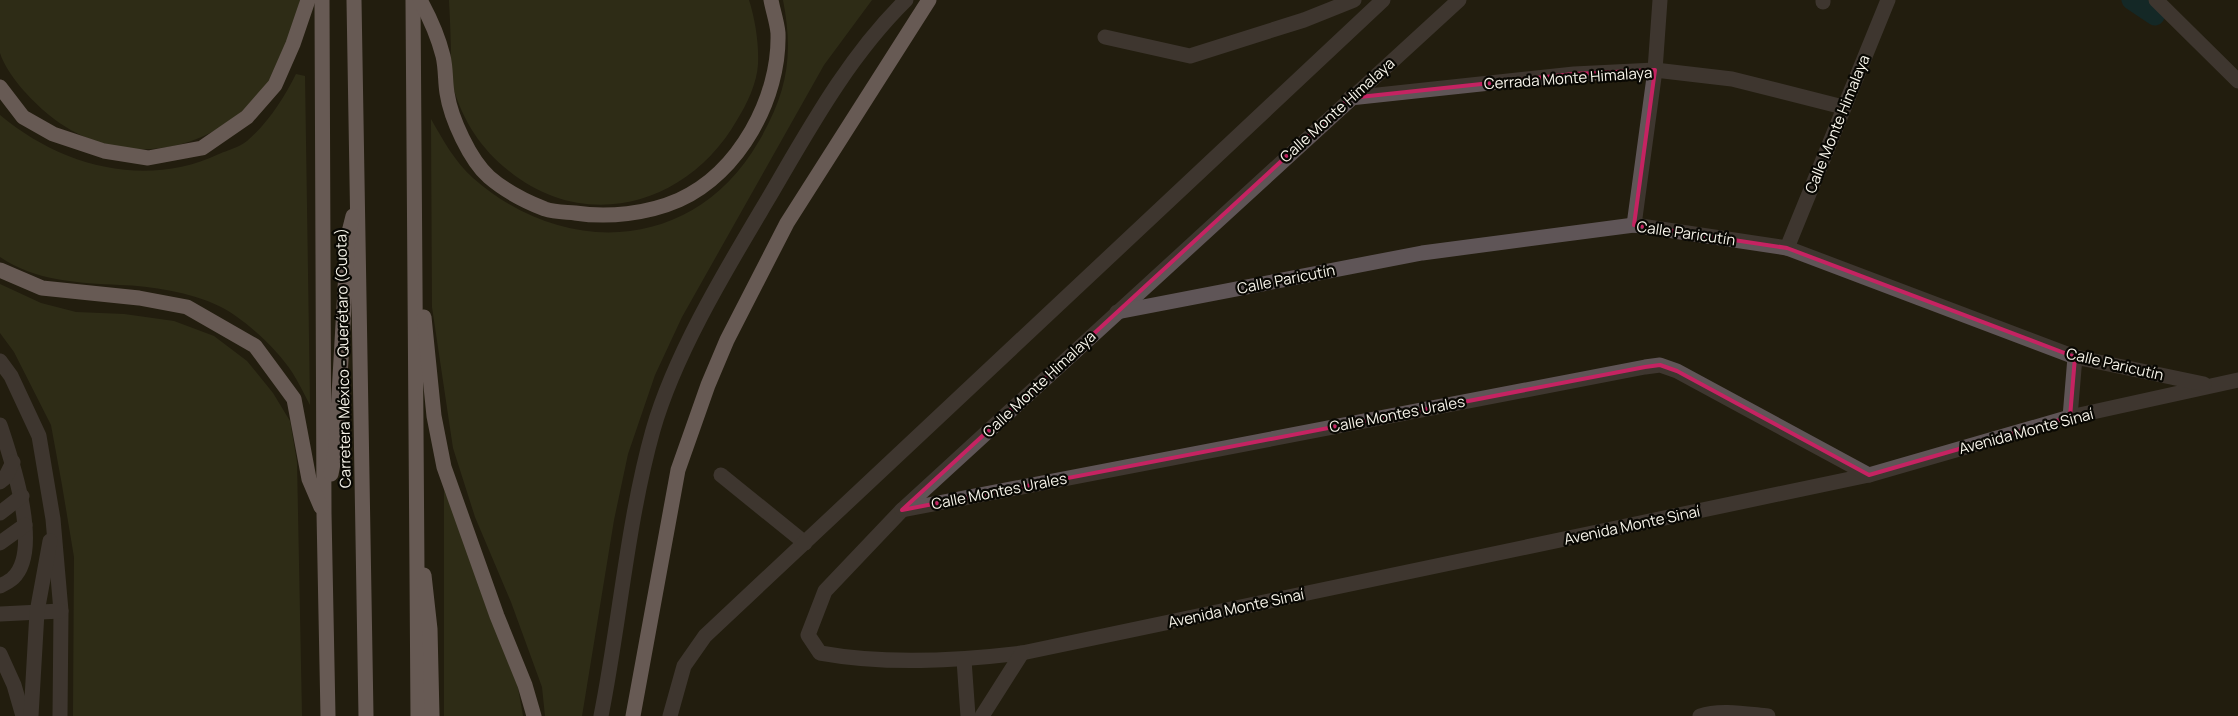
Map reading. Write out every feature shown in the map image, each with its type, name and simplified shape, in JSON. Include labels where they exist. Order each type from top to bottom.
[{"type":"highway","points":[[0,87],[22,117],[53,134],[104,151],[148,158],[202,148],[247,117],[275,85],[293,44],[308,0]]},
{"type":"highway","name":"Carretera México - Querétaro (Cuota)","points":[[322,0],[324,513],[327,713]]},
{"type":"highway","name":"Carretera México - Querétaro (Cuota)","points":[[354,0],[366,716]]},
{"type":"highway","points":[[413,0],[415,508],[418,716]]},
{"type":"highway","points":[[420,0],[432,24],[443,58],[451,111],[467,146],[488,176],[510,191],[546,209],[596,216],[641,211],[679,200],[711,180],[739,150],[763,112],[775,72],[778,32],[771,0]]},
{"type":"highway","points":[[633,716],[678,470],[708,385],[728,340],[787,223],[929,0]]},
{"type":"highway","points":[[414,178],[422,219],[424,255],[423,311],[429,374],[434,416],[444,467],[497,616],[525,685],[534,716]]},
{"type":"highway","points":[[324,513],[336,448],[348,236],[358,200]]},
{"type":"highway","points":[[0,270],[42,288],[138,298],[187,307],[255,346],[294,399],[309,479],[324,513]]},
{"type":"highway","points":[[415,508],[430,628],[432,716]]},
{"type":"street","points":[[601,716],[637,503],[653,429],[677,366],[734,256],[836,84],[883,23],[906,0]]},
{"type":"street","points":[[1105,37],[1190,56],[1304,20],[1354,0]]},
{"type":"street","points":[[670,716],[684,666],[704,636],[1383,0]]},
{"type":"street","name":"Calle Monte Himalaya","points":[[1022,653],[964,660],[848,658],[820,653],[808,635],[825,591],[902,510],[1116,312],[1459,0]]},
{"type":"street","points":[[1634,225],[1655,70],[1660,0]]},
{"type":"street","name":"Calle Monte Himalaya","points":[[1787,248],[1888,0]]},
{"type":"street","points":[[2156,0],[2238,80]]},
{"type":"street","name":"Cerrada Monte Himalaya","points":[[1350,98],[1574,74],[1655,70],[1732,79],[1843,107]]},
{"type":"street","name":"Calle Paricutín","points":[[1116,312],[1422,253],[1634,225],[1787,248],[2075,357],[2210,386]]},
{"type":"street","points":[[2070,417],[2075,357]]},
{"type":"street","points":[[0,361],[11,376],[39,436],[53,519],[61,611],[60,716]]},
{"type":"street","name":"Calle Montes Urales","points":[[902,510],[1644,366],[1660,365],[1677,371],[1869,475]]},
{"type":"street","name":"Avenida Monte Sinaí","points":[[1022,653],[1869,475],[2070,417],[2238,380]]},
{"type":"street","points":[[0,586],[14,578],[22,563],[25,525],[22,496],[13,462],[1,432]]},
{"type":"street","points":[[0,482],[5,478],[13,462]]},
{"type":"street","points":[[721,475],[805,543]]},
{"type":"street","points":[[0,514],[22,496]]},
{"type":"street","points":[[32,716],[38,612],[53,519]]},
{"type":"street","points":[[0,543],[25,525]]},
{"type":"street","points":[[0,614],[61,611]]},
{"type":"street","points":[[982,716],[1022,653]]},
{"type":"street","points":[[0,654],[14,685],[23,716]]},
{"type":"street","points":[[964,660],[968,716]]},
{"type":"street","points":[[1700,716],[1708,713],[1730,713],[1768,716]]},
{"type":"highlighted area","points":[[1655,70],[1634,225],[1787,248],[2075,357],[2070,417],[1869,475],[1677,371],[1660,365],[902,510],[1350,98],[1574,74]]},
{"type":"green space","points":[[0,0],[300,0],[285,54],[276,71],[255,99],[230,121],[202,137],[172,146],[141,149],[109,145],[78,134],[49,115],[27,95],[8,70],[0,53]]},
{"type":"green space","points":[[449,0],[749,0],[757,40],[758,64],[756,79],[748,100],[737,120],[717,149],[692,172],[664,190],[634,201],[603,205],[571,201],[539,190],[509,171],[474,134],[462,111],[452,84]]},
{"type":"green space","points":[[783,0],[872,0],[824,65],[682,317],[655,375],[628,454],[614,520],[582,716],[545,716],[542,687],[511,602],[475,517],[453,448],[432,307],[431,119],[455,158],[473,178],[509,204],[548,222],[587,231],[626,231],[665,223],[700,205],[732,178],[759,141],[769,123],[782,90],[788,57],[788,39]]},
{"type":"green space","points":[[296,74],[305,76],[310,405],[292,372],[278,354],[249,326],[219,306],[183,293],[158,288],[73,282],[43,276],[14,265],[0,257],[0,115],[24,133],[50,148],[77,159],[105,167],[133,170],[162,170],[191,164],[244,143],[269,118]]},
{"type":"green space","points":[[0,284],[41,303],[76,312],[124,314],[174,321],[214,336],[247,361],[273,393],[290,421],[297,462],[302,716],[73,716],[74,557],[62,485],[51,425],[14,352],[0,333]]},
{"type":"green space","points":[[444,490],[514,665],[523,716],[444,716]]},
{"type":"waterway","points":[[2131,0],[2155,16]]}]
